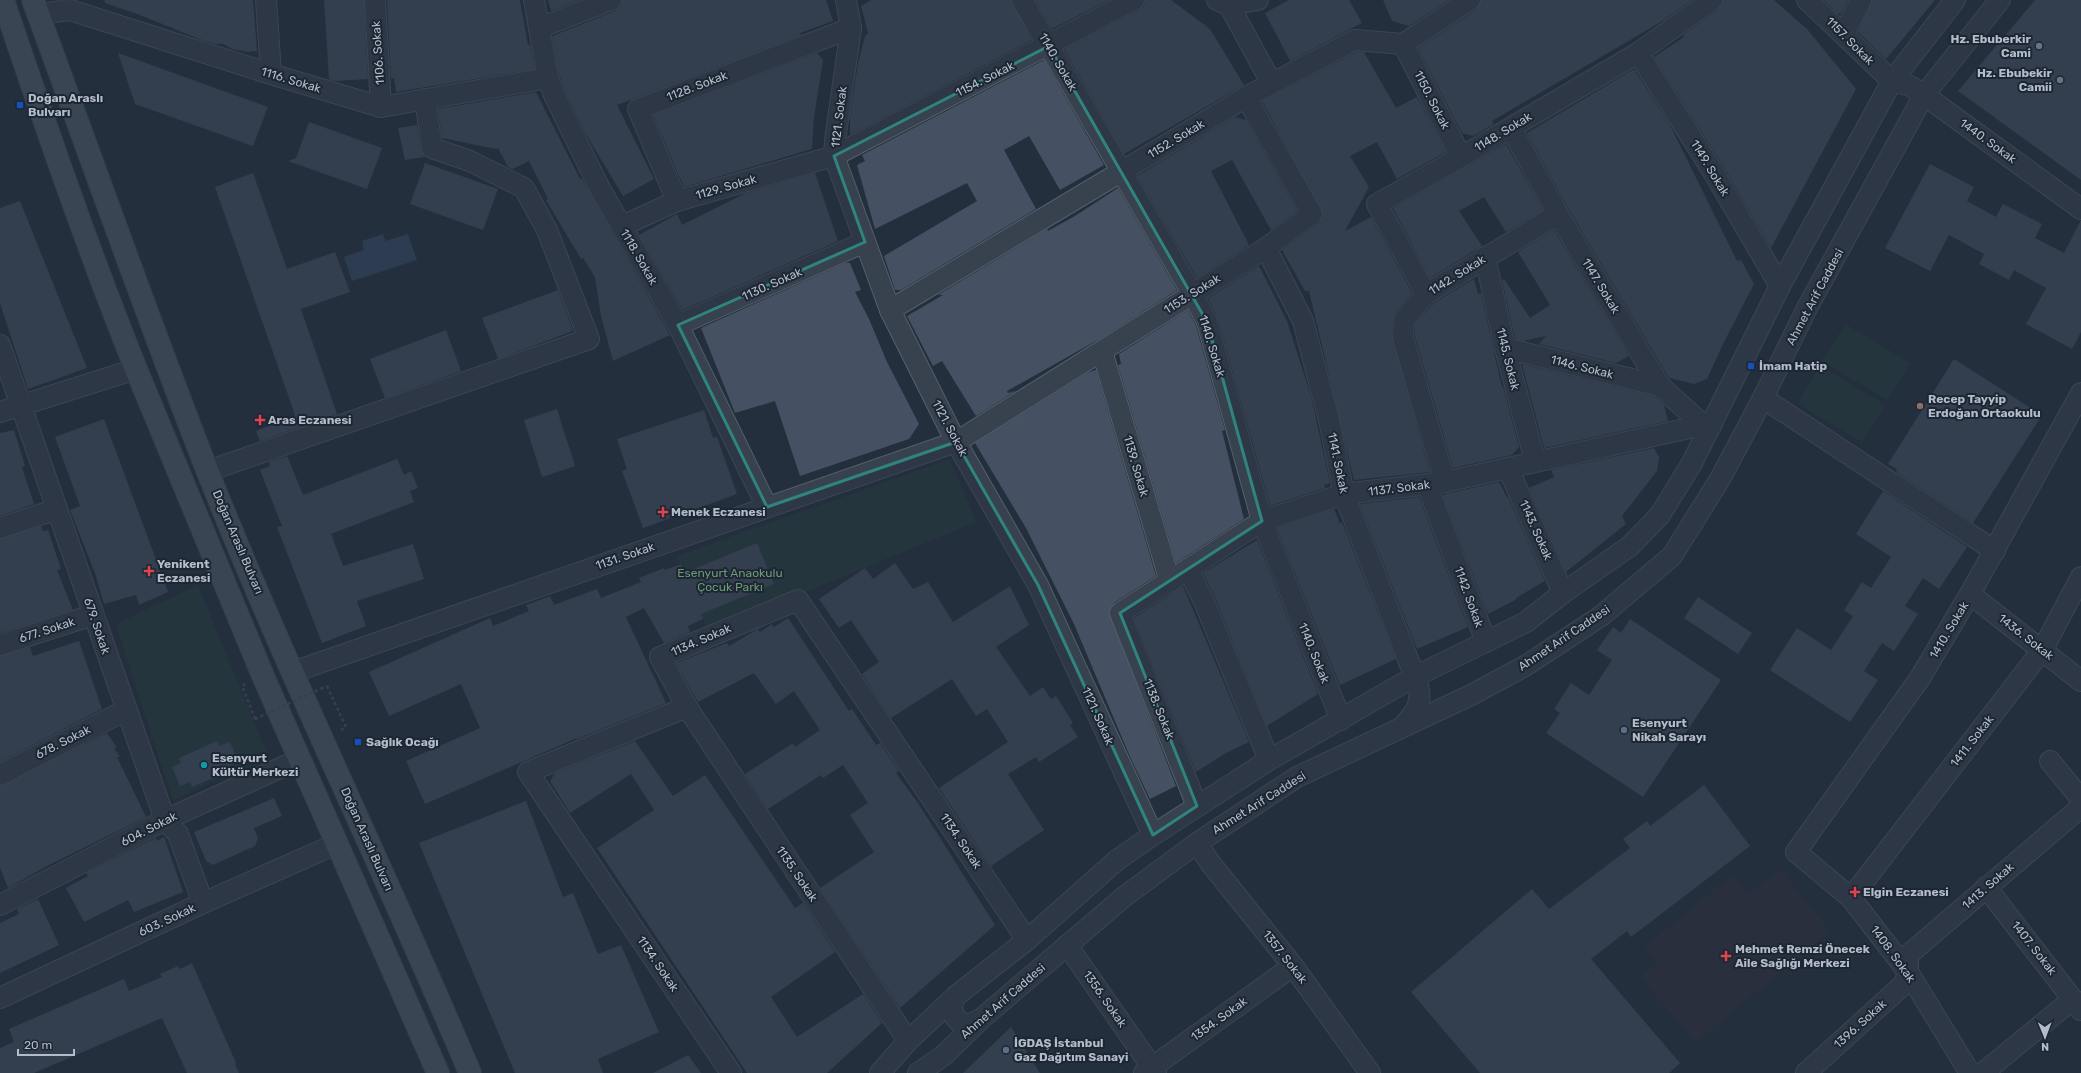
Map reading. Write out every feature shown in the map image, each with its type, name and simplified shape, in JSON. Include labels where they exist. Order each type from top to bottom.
[{"type":"main road","points":[[3,0],[41,112],[116,319],[136,369],[263,676],[438,1073]]},
{"type":"main road","name":"Doğan Araslı Bulvarı","points":[[35,7],[146,311],[208,471],[293,672],[426,969],[470,1073]]},
{"type":"street","points":[[266,0],[271,74]]},
{"type":"street","name":"1106. Sokak","points":[[375,0],[381,107]]},
{"type":"street","name":"1118. Sokak","points":[[534,0],[548,78],[554,95],[599,187],[678,326],[767,507]]},
{"type":"street","points":[[539,28],[611,0]]},
{"type":"street","name":"1121. Sokak","points":[[847,0],[851,28],[834,156],[865,242],[890,310],[956,442],[1038,586],[1153,835]]},
{"type":"street","name":"1140. Sokak","points":[[1022,0],[1192,293],[1207,322],[1262,521],[1341,720]]},
{"type":"street","name":"1154. Sokak","points":[[834,156],[1049,46],[1134,0]]},
{"type":"street","points":[[1258,0],[1223,3],[1272,84]]},
{"type":"street","points":[[1403,44],[1470,0]]},
{"type":"street","name":"1148. Sokak","points":[[1426,294],[1377,204],[1462,157],[1638,53],[1712,0]]},
{"type":"street","name":"1157. Sokak","points":[[1807,0],[1844,34],[1859,52],[1892,81]]},
{"type":"street","points":[[1844,34],[1860,0]]},
{"type":"street","points":[[880,1073],[908,1041],[957,994],[1027,940],[1116,860],[1269,760],[1414,677],[1526,622],[1563,593],[1630,546],[1660,515],[1692,463],[1707,426],[1780,286],[1892,81],[1955,0]]},
{"type":"street","name":"Ahmet Arif Caddesi","points":[[918,1073],[943,1056],[981,1019],[1125,896],[1197,843],[1297,777],[1471,696],[1544,655],[1601,616],[1672,556],[1720,479],[1763,398],[1807,308],[1924,95],[2000,0]]},
{"type":"street","name":"1116. Sokak","points":[[35,7],[70,10],[271,74],[381,107],[548,78]]},
{"type":"street","name":"1128. Sokak","points":[[677,201],[638,109],[851,28]]},
{"type":"street","name":"1152. Sokak","points":[[890,310],[1246,97],[1355,40],[1403,44]]},
{"type":"street","name":"1150. Sokak","points":[[1403,44],[1462,157]]},
{"type":"street","name":"1149. Sokak","points":[[1638,53],[1712,170],[1780,286]]},
{"type":"street","name":"1440. Sokak","points":[[1892,81],[1910,86],[1924,95],[2081,209]]},
{"type":"street","name":"1153. Sokak","points":[[956,442],[1266,248],[1312,214],[1246,97]]},
{"type":"street","points":[[208,471],[589,339],[547,230],[524,188],[470,161],[432,148],[425,99]]},
{"type":"street","name":"1147. Sokak","points":[[1511,128],[1558,214],[1660,386],[1707,426]]},
{"type":"street","name":"1129. Sokak","points":[[622,226],[677,201],[834,156]]},
{"type":"street","name":"1142. Sokak","points":[[1486,642],[1436,483],[1403,338],[1404,320],[1426,294],[1558,214]]},
{"type":"street","name":"1130. Sokak","points":[[678,326],[865,242]]},
{"type":"street","name":"1141. Sokak","points":[[1266,248],[1303,321],[1329,420],[1344,494],[1420,694],[1420,702],[1417,710],[1402,727]]},
{"type":"street","name":"1145. Sokak","points":[[1485,257],[1505,348],[1534,461]]},
{"type":"street","name":"679. Sokak","points":[[0,345],[165,820],[178,834],[203,903]]},
{"type":"street","name":"1146. Sokak","points":[[1505,348],[1660,386]]},
{"type":"street","name":"1139. Sokak","points":[[1102,351],[1170,582]]},
{"type":"street","points":[[0,412],[136,369]]},
{"type":"street","name":"1410. Sokak","points":[[1796,852],[1920,678],[1995,551],[2081,393]]},
{"type":"street","points":[[1763,398],[1995,551]]},
{"type":"street","name":"1137. Sokak","points":[[1120,613],[1262,521],[1344,494],[1436,483],[1534,461],[1707,426]]},
{"type":"street","name":"1131. Sokak","points":[[293,672],[956,442]]},
{"type":"street","name":"1143. Sokak","points":[[1508,468],[1563,593]]},
{"type":"street","points":[[0,528],[57,509]]},
{"type":"street","points":[[1188,569],[1206,604],[1269,760]]},
{"type":"street","name":"1411. Sokak","points":[[1851,898],[2043,649],[2080,582]]},
{"type":"street","name":"1436. Sokak","points":[[1970,594],[2043,649],[2081,681]]},
{"type":"street","name":"1134. Sokak","points":[[731,1073],[528,772],[686,707],[660,657],[798,600],[1027,940]]},
{"type":"street","name":"1138. Sokak","points":[[1120,613],[1197,806]]},
{"type":"street","name":"677. Sokak","points":[[0,645],[93,615]]},
{"type":"street","name":"1135. Sokak","points":[[686,707],[908,1041]]},
{"type":"street","name":"678. Sokak","points":[[0,775],[126,710]]},
{"type":"street","name":"604. Sokak","points":[[0,905],[165,820],[300,759]]},
{"type":"street","points":[[2050,761],[2081,799]]},
{"type":"street","name":"1413. Sokak","points":[[1908,972],[1908,955],[2081,807]]},
{"type":"street","name":"1357. Sokak","points":[[1197,843],[1211,864],[1293,966],[1370,1073]]},
{"type":"street","name":"603. Sokak","points":[[0,998],[203,903],[336,844]]},
{"type":"street","name":"1408. Sokak","points":[[1796,852],[1851,898],[1908,972],[1970,1073]]},
{"type":"street","name":"1407. Sokak","points":[[1986,887],[2077,1004]]},
{"type":"street","name":"1356. Sokak","points":[[1067,945],[1151,1071]]},
{"type":"street","name":"1354. Sokak","points":[[1151,1071],[1293,966]]},
{"type":"street","name":"1396. Sokak","points":[[1806,1073],[1904,984],[1908,972]]},
{"type":"street","points":[[957,994],[952,1001],[951,1007],[952,1012],[962,1024],[967,1026],[981,1019]]},
{"type":"street","points":[[1983,1073],[2077,1004]]},
{"type":"path","points":[[242,686],[255,719],[327,686],[346,726]]},
{"type":"highlighted area","points":[[1049,46],[1207,322],[1262,521],[1120,613],[1197,806],[1153,835],[1038,585],[956,442],[767,507],[678,325],[865,242],[834,156]]},
{"type":"shaded area","name":"Mehmet Remzi Önecek Aile Sağlığı Merkezi","points":[[1779,869],[1830,931],[1695,1042],[1641,977],[1658,964],[1645,947],[1733,875],[1749,894]]},
{"type":"green space","points":[[1845,324],[1910,363],[1887,400],[1822,361]]},
{"type":"green space","points":[[1820,366],[1885,405],[1862,442],[1798,404]]},
{"type":"green space","name":"Esenyurt Anaokulu Çocuk Parkı","points":[[950,459],[976,522],[708,632],[677,556]]},
{"type":"green space","points":[[198,585],[267,754],[173,801],[117,629],[118,623]]},
{"type":"water","points":[[383,234],[385,241],[408,234],[417,260],[352,281],[344,257],[364,250],[362,241]]},
{"type":"building","points":[[105,0],[253,0],[257,51],[248,52],[232,49],[224,44],[216,44],[202,40],[140,15],[105,3]]},
{"type":"building","points":[[324,0],[364,0],[368,79],[335,81],[329,79]]},
{"type":"building","points":[[387,0],[520,0],[528,45],[530,44],[535,69],[396,92],[394,78],[391,78]]},
{"type":"building","points":[[548,0],[579,0],[551,11]]},
{"type":"building","points":[[622,0],[826,0],[833,21],[800,33],[801,35],[617,105],[654,179],[623,196],[587,136],[565,92],[558,71],[552,36],[615,11],[620,7]]},
{"type":"building","points":[[871,0],[1011,0],[1032,40],[850,135],[850,116],[858,63],[865,36],[868,33],[861,6]]},
{"type":"building","points":[[1035,0],[1109,0],[1052,29]]},
{"type":"building","points":[[1145,0],[1171,0],[1210,29],[1244,85],[1124,154],[1064,49],[1139,10],[1144,6]]},
{"type":"building","points":[[1289,0],[1349,0],[1362,23],[1290,61],[1265,13]]},
{"type":"building","points":[[1383,0],[1449,0],[1409,26],[1392,21]]},
{"type":"building","points":[[1481,0],[1692,0],[1664,20],[1492,121],[1494,124],[1473,136],[1462,133],[1418,48],[1476,10]]},
{"type":"building","points":[[1723,0],[1774,0],[1807,29],[1856,89],[1771,248],[1722,164],[1654,57],[1684,37],[1683,35],[1719,9]]},
{"type":"building","points":[[1824,0],[1848,0],[1841,14],[1837,13]]},
{"type":"building","points":[[1872,0],[1935,0],[1886,59],[1858,32]]},
{"type":"building","name":"Hz. Ebuberkir Cami","points":[[2035,0],[2081,0],[2081,180],[1958,91]]},
{"type":"building","points":[[1357,52],[1364,52],[1396,108],[1417,97],[1446,152],[1397,179],[1377,142],[1350,156],[1369,187],[1345,231],[1371,217],[1412,293],[1395,313],[1393,319],[1392,338],[1430,472],[1354,480],[1309,291],[1305,291],[1282,250],[1319,223],[1323,213],[1262,101]]},
{"type":"building","points":[[118,53],[268,107],[253,146],[135,104]]},
{"type":"building","points":[[817,53],[823,60],[814,117],[812,149],[684,187],[653,115]]},
{"type":"building","points":[[1044,60],[1104,165],[1060,190],[1029,136],[1004,150],[1036,209],[901,290],[895,290],[884,256],[977,201],[967,183],[875,229],[857,165],[865,161],[862,155]]},
{"type":"building","points":[[1634,69],[1670,125],[1737,261],[1741,260],[1754,284],[1707,379],[1694,384],[1669,378],[1568,208],[1527,133]]},
{"type":"building","points":[[536,92],[580,179],[582,179],[670,335],[613,361],[601,316],[595,277],[583,258],[581,259],[546,200],[548,199],[529,161],[513,169],[508,167],[498,148],[496,149],[442,138],[438,109]]},
{"type":"building","points":[[1235,117],[1246,120],[1297,211],[1271,230],[1232,160],[1211,171],[1249,245],[1197,278],[1137,176]]},
{"type":"building","points":[[309,122],[382,148],[367,189],[288,161],[296,158]]},
{"type":"building","points":[[417,125],[421,150],[424,157],[405,160],[398,128]]},
{"type":"building","points":[[1506,144],[1543,210],[1506,232],[1484,197],[1459,211],[1482,246],[1430,278],[1393,208]]},
{"type":"building","points":[[425,163],[498,189],[483,230],[410,204]]},
{"type":"building","points":[[1930,164],[1974,187],[1967,201],[1996,217],[2003,204],[2042,224],[2035,238],[2064,253],[2081,220],[2081,332],[2072,349],[2026,324],[2046,288],[2014,270],[2009,280],[1979,264],[1984,254],[1949,235],[1930,271],[1885,248]]},
{"type":"building","points":[[253,173],[287,269],[335,252],[350,292],[301,309],[337,414],[260,441],[256,431],[295,415],[215,187]]},
{"type":"building","points":[[815,173],[838,241],[683,310],[639,235],[677,214],[682,225],[746,193]]},
{"type":"building","points":[[1118,188],[1177,290],[1103,337],[1007,391],[1008,393],[1016,391],[976,416],[942,361],[933,366],[907,316],[943,295],[938,295],[1047,229],[1048,231],[1075,216]]},
{"type":"building","points":[[20,201],[87,368],[28,389],[0,303],[0,208]]},
{"type":"building","points":[[1554,230],[1629,356],[1616,363],[1539,344],[1546,336],[1523,341],[1515,339],[1502,280],[1504,279],[1530,318],[1550,305],[1518,252]]},
{"type":"building","points":[[845,263],[850,263],[861,290],[855,292],[869,319],[887,362],[919,424],[909,439],[800,476],[775,401],[735,413],[701,328]]},
{"type":"building","points":[[1259,266],[1287,321],[1311,396],[1330,483],[1324,485],[1325,488],[1270,506],[1218,319],[1208,298]]},
{"type":"building","points":[[1474,279],[1478,294],[1481,293],[1502,388],[1503,386],[1519,447],[1512,455],[1453,468],[1415,337],[1415,324],[1434,303]]},
{"type":"building","points":[[558,290],[573,331],[498,359],[482,318]]},
{"type":"building","points":[[1188,310],[1196,326],[1225,430],[1222,431],[1244,519],[1176,563],[1118,365],[1121,364],[1119,354]]},
{"type":"building","points":[[446,330],[461,371],[385,398],[370,359]]},
{"type":"building","points":[[1954,359],[2042,415],[1973,523],[1896,472],[1897,469],[1888,464]]},
{"type":"building","points":[[1522,364],[1654,396],[1664,405],[1668,421],[1544,448]]},
{"type":"building","points":[[1096,370],[1156,576],[1114,603],[1109,612],[1176,786],[1150,799],[1131,759],[1074,624],[1026,528],[975,443],[1089,372]]},
{"type":"building","points":[[557,409],[575,466],[542,477],[524,420]]},
{"type":"building","points":[[704,410],[713,438],[717,437],[737,494],[643,528],[622,471],[627,469],[617,439]]},
{"type":"building","points":[[104,419],[168,592],[139,605],[136,595],[104,604],[95,573],[70,510],[80,506],[55,437]]},
{"type":"building","points":[[14,430],[25,466],[22,467],[34,504],[0,516],[0,433]]},
{"type":"building","points":[[1654,448],[1659,457],[1657,471],[1622,516],[1626,524],[1566,572],[1529,488],[1554,477],[1551,470]]},
{"type":"building","points":[[287,456],[303,495],[397,459],[404,475],[411,471],[418,488],[410,491],[414,502],[331,534],[343,566],[413,544],[424,579],[357,601],[366,626],[322,643],[277,527],[282,526],[260,470],[270,466],[269,462]]},
{"type":"building","points":[[1499,482],[1508,497],[1545,581],[1516,598],[1517,599],[1488,614],[1443,496],[1445,494]]},
{"type":"building","points":[[1883,491],[1967,547],[1939,589],[1923,578],[1905,606],[1918,614],[1894,651],[1882,643],[1864,671],[1878,680],[1850,722],[1770,670],[1797,628],[1831,650],[1853,616],[1844,610],[1862,582],[1871,588],[1891,557],[1856,534]]},
{"type":"building","points":[[1419,497],[1468,627],[1417,649],[1360,504]]},
{"type":"building","points":[[1334,509],[1340,524],[1342,522],[1396,659],[1340,685],[1277,528]]},
{"type":"building","points":[[41,526],[43,531],[48,530],[61,569],[57,570],[73,610],[0,633],[0,539]]},
{"type":"building","points":[[1257,540],[1318,694],[1267,726],[1216,600],[1203,573]]},
{"type":"building","points":[[757,543],[774,584],[701,614],[703,619],[688,626],[690,632],[664,643],[644,608],[626,617],[666,703],[575,740],[577,738],[425,804],[406,761],[480,728],[461,684],[389,716],[369,672],[490,618],[493,626],[529,611],[526,605],[550,596],[554,605],[597,589],[601,598],[641,582],[639,578],[664,568],[665,570],[681,564],[684,573]]},
{"type":"building","points":[[895,563],[913,589],[928,582],[953,622],[1010,586],[1029,625],[996,647],[1030,696],[1043,687],[1051,699],[1056,696],[1073,723],[1070,725],[1078,737],[1039,762],[1036,757],[1008,774],[1044,830],[991,866],[939,788],[1008,742],[987,709],[976,716],[952,679],[891,718],[862,674],[879,662],[851,620],[839,628],[819,599],[865,568],[873,579]]},
{"type":"building","points":[[1183,586],[1249,742],[1226,753],[1196,772],[1134,618]]},
{"type":"building","points":[[1698,597],[1752,633],[1738,654],[1684,618]]},
{"type":"building","points":[[788,618],[849,711],[852,709],[876,745],[880,743],[899,771],[896,773],[918,803],[995,925],[900,1008],[820,888],[874,852],[850,815],[868,803],[843,765],[823,778],[821,775],[768,809],[745,774],[793,743],[795,747],[820,730],[794,691],[776,704],[754,673],[698,702],[676,663],[727,643],[729,646],[758,629],[760,632],[772,624],[774,627]]},
{"type":"building","points":[[1630,619],[1721,680],[1643,797],[1546,733],[1560,713],[1554,709],[1571,683],[1589,695],[1612,660],[1597,650],[1613,627],[1621,633]]},
{"type":"building","points":[[79,641],[102,709],[0,762],[0,656],[30,647],[33,656]]},
{"type":"building","points":[[107,733],[117,748],[114,748],[120,757],[117,757],[146,817],[47,866],[8,888],[0,868],[0,786]]},
{"type":"building","name":"Esenyurt Kültür Merkezi","points":[[217,741],[219,746],[230,742],[238,762],[227,767],[229,771],[192,787],[190,782],[180,786],[172,767],[181,763],[179,758]]},
{"type":"building","points":[[635,741],[673,796],[705,775],[795,908],[803,903],[835,952],[771,997],[797,1037],[863,994],[882,1023],[827,1073],[747,1073],[597,848],[654,810],[631,774],[570,813],[550,781],[555,773]]},
{"type":"building","points":[[1704,785],[1750,846],[1631,937],[1627,931],[1591,959],[1680,1063],[1669,1073],[1480,1073],[1411,992],[1532,889],[1549,909],[1630,848],[1623,839],[1647,821],[1650,826]]},
{"type":"building","points":[[274,798],[282,816],[254,828],[258,838],[255,846],[213,865],[206,861],[194,832]]},
{"type":"building","points":[[526,801],[563,897],[573,893],[598,954],[621,945],[659,1032],[598,1059],[603,1073],[515,1073],[419,843]]},
{"type":"building","points":[[164,837],[183,892],[134,912],[128,900],[84,922],[66,888],[88,876],[86,873],[156,838],[157,841]]},
{"type":"building","points":[[38,899],[59,945],[0,973],[0,923],[19,914],[17,909]]},
{"type":"building","points":[[192,963],[239,1073],[187,1073],[162,1018],[34,1073],[0,1073],[0,1048],[14,1042],[9,1029],[124,979],[129,991],[162,977],[160,974],[178,966],[180,969]]},
{"type":"building","name":"İGDAŞ İstanbul Gaz Dağıtım Sanayi","points":[[1011,1027],[1040,1073],[963,1073]]},
{"type":"building","points":[[688,1055],[701,1073],[653,1073]]},
{"type":"place","name":"Hz. Ebuberkir Cami","points":[[2039,46]]},
{"type":"place","name":"Hz. Ebubekir Camii","points":[[2060,80]]},
{"type":"place","name":"Doğan Araslı Bulvarı","points":[[20,105]]},
{"type":"place","name":"İmam Hatip","points":[[1751,366]]},
{"type":"place","name":"Recep Tayyip Erdoğan Ortaokulu","points":[[1920,406]]},
{"type":"place","name":"Aras Eczanesi","points":[[260,420]]},
{"type":"place","name":"Menek Eczanesi","points":[[663,512]]},
{"type":"place","name":"Yenikent Eczanesi","points":[[149,571]]},
{"type":"place","name":"Esenyurt Nikah Sarayı","points":[[1624,730]]},
{"type":"place","name":"Sağlık Ocağı","points":[[358,742]]},
{"type":"place","name":"Esenyurt Kültür Merkezi","points":[[204,765]]},
{"type":"place","name":"Elgin Eczanesi","points":[[1855,892]]},
{"type":"place","name":"Mehmet Remzi Önecek Aile Sağlığı Merkezi","points":[[1726,956]]},
{"type":"place","name":"İGDAŞ İstanbul Gaz Dağıtım Sanayi","points":[[1006,1050]]}]
